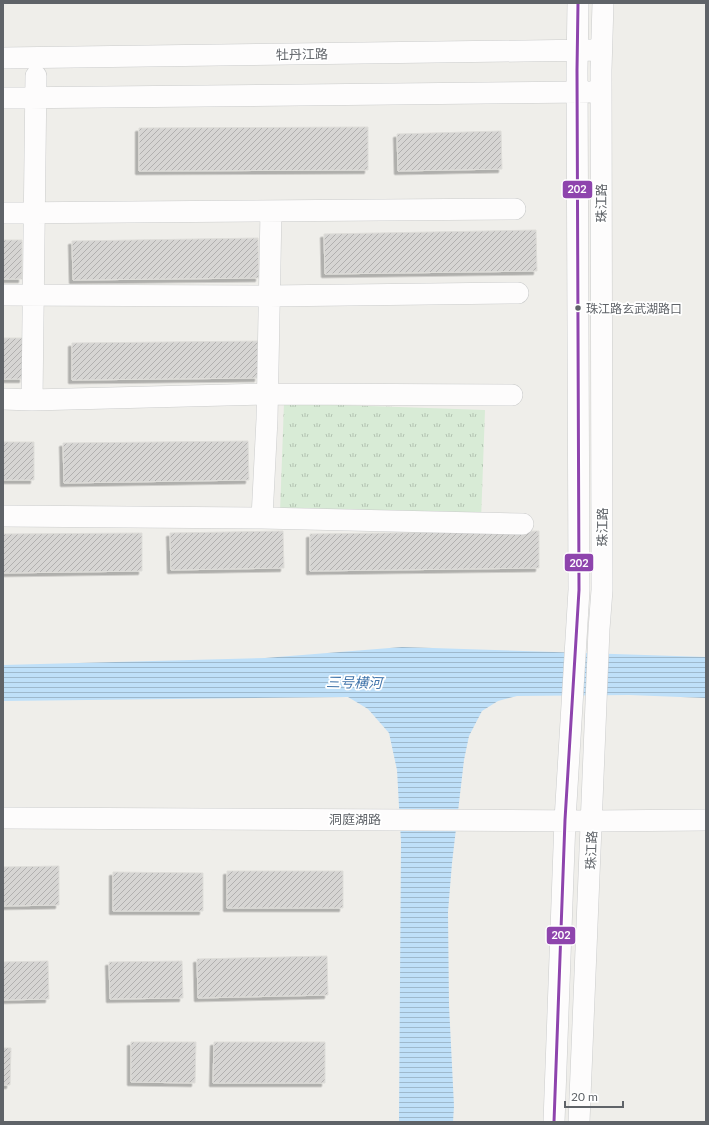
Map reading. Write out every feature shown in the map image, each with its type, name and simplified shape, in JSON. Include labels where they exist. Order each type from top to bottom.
[{"type":"street","name":"珠江路","points":[[554,1122],[565,820],[579,590],[578,3]]},
{"type":"street","name":"珠江路","points":[[579,1122],[599,629],[602,590],[601,93],[603,3]]},
{"type":"street","name":"牡丹江路","points":[[3,58],[602,50]]},
{"type":"street","points":[[32,400],[36,76]]},
{"type":"street","points":[[3,98],[601,93]]},
{"type":"street","points":[[3,213],[514,209]]},
{"type":"street","points":[[262,518],[268,394],[271,211]]},
{"type":"street","points":[[3,295],[269,296],[518,293]]},
{"type":"street","points":[[3,399],[32,400],[268,394],[512,395]]},
{"type":"street","points":[[3,516],[262,518],[524,524]]},
{"type":"street","name":"洞庭湖路","points":[[3,818],[592,821],[706,820]]},
{"type":"green space","points":[[284,403],[485,410],[481,521],[280,513]]},
{"type":"water","name":"三号横河","points":[[402,647],[706,657],[706,698],[629,695],[517,696],[498,701],[482,711],[469,736],[464,760],[448,912],[449,1005],[454,1106],[453,1122],[399,1122],[401,842],[397,770],[389,733],[368,709],[348,697],[3,701],[3,665],[265,658]]},
{"type":"building","points":[[368,127],[368,170],[139,171],[139,128]]},
{"type":"building","points":[[501,131],[502,169],[398,171],[397,134]]},
{"type":"building","points":[[536,230],[537,271],[325,274],[324,234]]},
{"type":"building","points":[[258,238],[259,278],[73,280],[72,241]]},
{"type":"building","points":[[3,240],[22,240],[22,279],[3,279]]},
{"type":"building","points":[[3,338],[23,338],[23,379],[3,379]]},
{"type":"building","points":[[258,341],[258,378],[72,380],[72,343]]},
{"type":"building","points":[[248,441],[249,480],[64,483],[63,443]]},
{"type":"building","points":[[3,442],[34,442],[34,480],[3,480]]},
{"type":"building","points":[[283,531],[284,568],[171,570],[170,533]]},
{"type":"building","points":[[539,531],[539,568],[310,571],[310,534]]},
{"type":"building","points":[[142,533],[142,571],[3,573],[3,534]]},
{"type":"building","points":[[59,866],[59,905],[3,906],[3,867]]},
{"type":"building","points":[[227,871],[343,871],[343,908],[227,908]]},
{"type":"building","points":[[113,872],[203,873],[203,911],[113,911]]},
{"type":"building","points":[[327,956],[328,995],[198,998],[197,959]]},
{"type":"building","points":[[48,961],[49,999],[3,1000],[3,962]]},
{"type":"building","points":[[182,961],[183,998],[110,999],[109,962]]},
{"type":"building","points":[[131,1042],[196,1042],[195,1083],[131,1082]]},
{"type":"building","points":[[214,1042],[325,1042],[325,1083],[213,1083]]},
{"type":"building","points":[[3,1048],[11,1048],[10,1085],[3,1085]]},
{"type":"transit line","name":"202","points":[[554,1122],[565,820],[579,590],[578,3]]},
{"type":"place","name":"珠江路玄武湖路口","points":[[578,308]]}]
